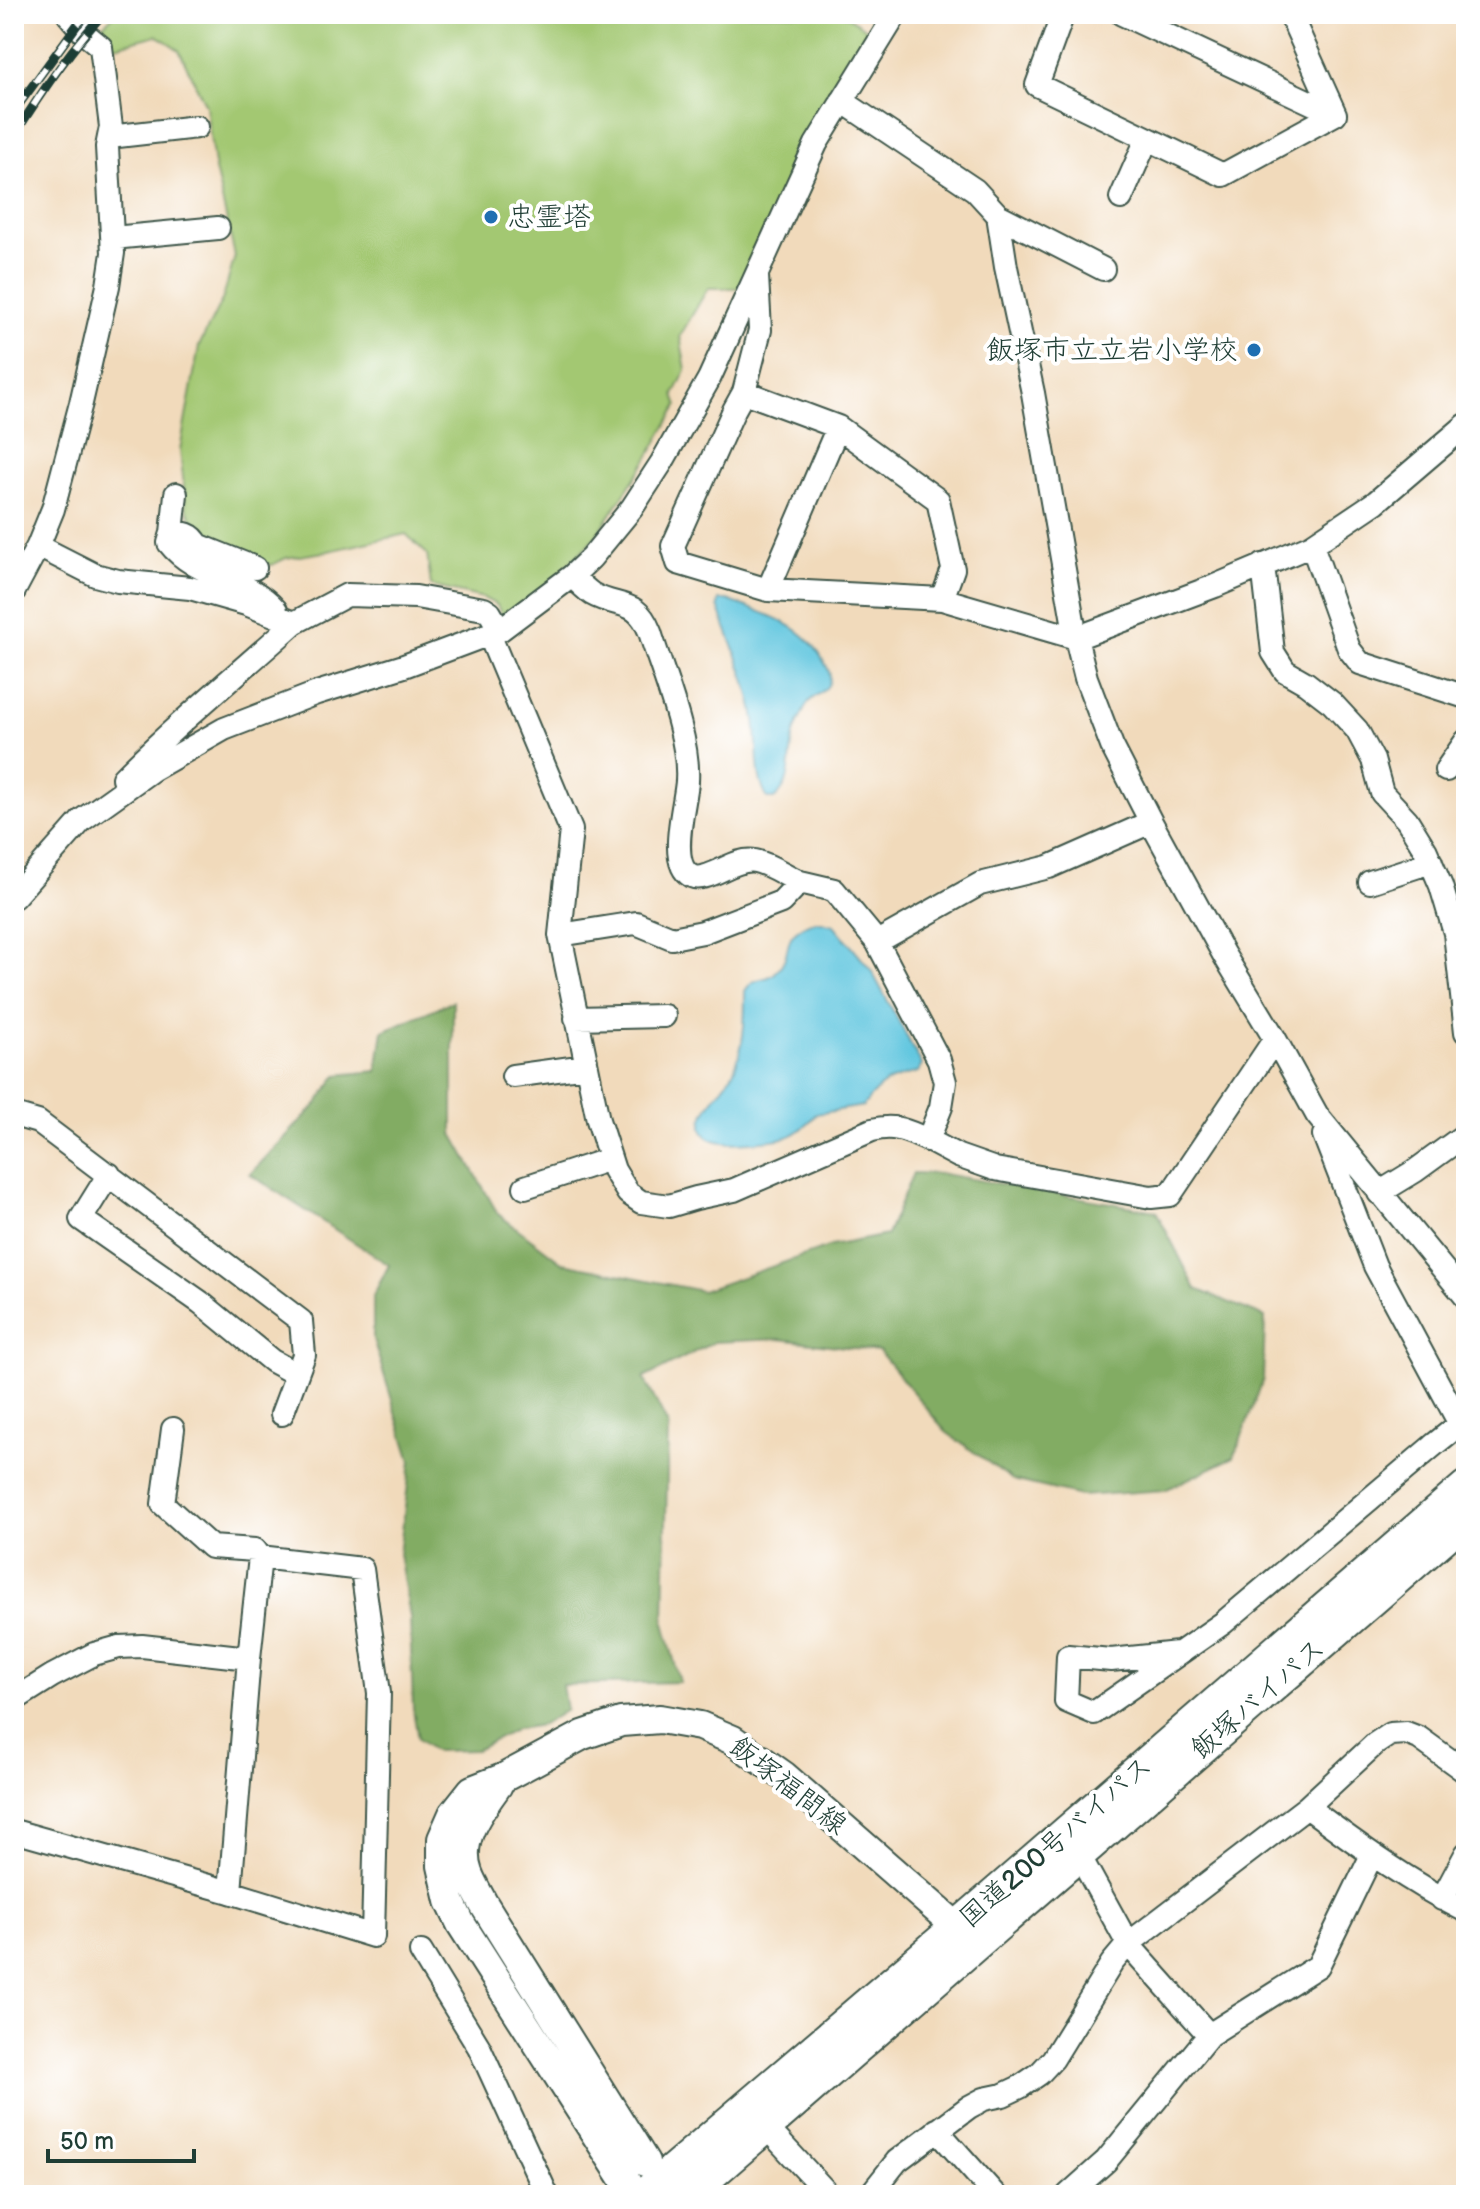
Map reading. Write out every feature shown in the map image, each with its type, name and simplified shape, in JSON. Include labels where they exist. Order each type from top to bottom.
[{"type":"highway","name":"国道200号バイパス","points":[[635,2189],[957,1927],[1073,1844],[1466,1487]]},
{"type":"highway","name":"飯塚バイパス","points":[[687,2195],[766,2127],[1073,1844],[1466,1518]]},
{"type":"main road","name":"飯塚福間線","points":[[635,2189],[461,1924],[450,1901],[442,1866],[442,1839],[453,1814],[472,1790],[503,1778],[583,1735],[621,1722],[660,1719],[700,1726],[733,1740],[784,1776],[957,1927]]},
{"type":"main road","name":"飯塚福間線","points":[[503,1778],[471,1824],[466,1847],[467,1870],[483,1903],[645,2162]]},
{"type":"street","points":[[14,591],[53,509],[81,403],[113,253],[108,142],[111,127],[101,47],[68,14]]},
{"type":"street","points":[[82,820],[152,770],[224,729],[317,693],[404,666],[494,632],[572,576],[610,537],[662,462],[709,379],[816,144],[896,14]]},
{"type":"street","points":[[1063,14],[1037,85],[1223,175],[1335,114]]},
{"type":"street","points":[[1122,14],[1335,114]]},
{"type":"street","points":[[1290,14],[1335,114]]},
{"type":"street","points":[[842,101],[975,190],[998,215],[1103,269]]},
{"type":"street","points":[[108,142],[197,127]]},
{"type":"street","points":[[1121,198],[1147,139]]},
{"type":"street","points":[[998,215],[1076,638],[1086,678],[1112,746],[1224,955],[1317,1115],[1375,1266],[1463,1422],[1223,1623],[1094,1713],[1066,1701],[1068,1656],[1111,1660],[1178,1653]]},
{"type":"street","points":[[113,238],[218,228]]},
{"type":"street","points":[[757,270],[760,330],[744,392],[673,546],[678,563],[768,590],[942,599],[1076,638],[1215,586],[1312,545],[1376,502],[1466,425]]},
{"type":"street","points":[[744,392],[838,427],[938,500],[953,569],[942,599]]},
{"type":"street","points":[[768,590],[838,427]]},
{"type":"street","points":[[176,494],[169,543],[179,556],[255,590],[290,622]]},
{"type":"street","points":[[172,533],[187,534],[198,545],[255,568]]},
{"type":"street","points":[[1312,545],[1349,649],[1360,663],[1466,697]]},
{"type":"street","points":[[38,546],[95,575],[118,581],[190,588],[246,604],[290,622]]},
{"type":"street","points":[[1263,565],[1273,652],[1285,671],[1332,703],[1357,730],[1373,760],[1382,793],[1407,820],[1431,862],[1455,933],[1466,1032]]},
{"type":"street","points":[[572,576],[592,594],[636,610],[650,632],[686,747],[687,782],[680,821],[683,868],[689,875],[697,877],[743,861],[755,861],[800,882],[834,890],[877,942],[939,1060],[945,1082],[941,1107],[928,1140]]},
{"type":"street","points":[[14,897],[82,820],[159,742],[222,689],[290,622],[347,595],[416,597],[484,609],[490,613],[494,632],[571,830],[560,935],[598,1120],[620,1183],[641,1202],[669,1206],[734,1190],[872,1130],[886,1127],[897,1127],[958,1156],[995,1169],[1151,1197],[1170,1195],[1275,1039]]},
{"type":"street","points":[[1446,770],[1466,741]]},
{"type":"street","points":[[877,942],[980,884],[1049,867],[1151,822]]},
{"type":"street","points":[[1370,882],[1431,862]]},
{"type":"street","points":[[560,935],[636,923],[672,938],[703,932],[781,902],[800,882]]},
{"type":"street","points":[[576,1018],[664,1016]]},
{"type":"street","points":[[513,1076],[586,1066]]},
{"type":"street","points":[[14,1115],[38,1122],[301,1321],[304,1355],[282,1414]]},
{"type":"street","points":[[1317,1115],[1466,1297]]},
{"type":"street","points":[[1379,1193],[1466,1134]]},
{"type":"street","points":[[525,1187],[610,1159]]},
{"type":"street","points":[[109,1174],[81,1219],[200,1302],[272,1361],[296,1374]]},
{"type":"street","points":[[173,1429],[163,1504],[211,1547],[255,1550],[260,1557],[230,1892]]},
{"type":"street","points":[[14,1831],[373,1936],[379,1693],[362,1569],[260,1557]]},
{"type":"street","points":[[14,1700],[94,1654],[119,1647],[142,1646],[249,1658]]},
{"type":"street","points":[[870,2195],[897,2161],[969,2107],[1020,2087],[1039,2074],[1053,2059],[1112,1963],[1128,1944],[1307,1807],[1375,1744],[1390,1734],[1406,1733],[1419,1738],[1466,1772]]},
{"type":"street","points":[[1307,1807],[1372,1855],[1466,1911]]},
{"type":"street","points":[[1073,1844],[1128,1944],[1209,2035]]},
{"type":"street","points":[[1442,1899],[1466,1854]]},
{"type":"street","points":[[1068,2195],[1106,2161],[1209,2035],[1318,1966],[1372,1855]]},
{"type":"street","points":[[421,1952],[479,2047],[547,2195]]},
{"type":"street","points":[[766,2127],[829,2195]]},
{"type":"street","points":[[937,2130],[995,2195]]},
{"type":"green space","points":[[115,14],[843,14],[868,30],[807,143],[739,288],[708,288],[680,336],[686,370],[674,395],[678,405],[646,461],[595,538],[541,592],[503,618],[497,605],[483,598],[431,586],[427,554],[406,534],[286,558],[272,565],[250,560],[220,547],[198,530],[186,507],[180,450],[199,346],[223,298],[235,256],[214,165],[206,106],[179,50],[157,35],[111,47],[100,28]]},
{"type":"green space","points":[[453,1001],[453,1134],[498,1214],[563,1263],[702,1291],[831,1246],[887,1235],[913,1173],[943,1174],[1156,1211],[1196,1289],[1265,1317],[1263,1380],[1234,1457],[1165,1490],[1081,1496],[1013,1480],[946,1432],[879,1351],[779,1339],[714,1342],[644,1378],[668,1425],[664,1623],[680,1682],[562,1685],[566,1710],[542,1725],[516,1729],[476,1750],[434,1751],[418,1739],[413,1710],[410,1617],[399,1554],[411,1461],[373,1339],[373,1296],[389,1265],[250,1174],[317,1104],[337,1075],[377,1071],[383,1031]]},
{"type":"water","points":[[719,600],[755,610],[794,628],[815,647],[829,674],[827,686],[810,700],[801,717],[793,740],[788,777],[774,799],[768,799],[761,781],[752,705],[718,606]]},
{"type":"water","points":[[817,921],[834,925],[871,970],[922,1065],[918,1072],[881,1087],[863,1106],[816,1114],[802,1129],[788,1137],[743,1143],[714,1140],[703,1130],[702,1122],[710,1104],[735,1067],[743,1033],[745,991],[752,982],[776,972],[791,937],[804,926]]},
{"type":"railway","points":[[14,136],[56,73],[103,14]]},
{"type":"railway","points":[[14,111],[87,15]]},
{"type":"place","name":"忠霊塔","points":[[491,217]]},
{"type":"place","name":"飯塚市立立岩小学校","points":[[1254,350]]}]
